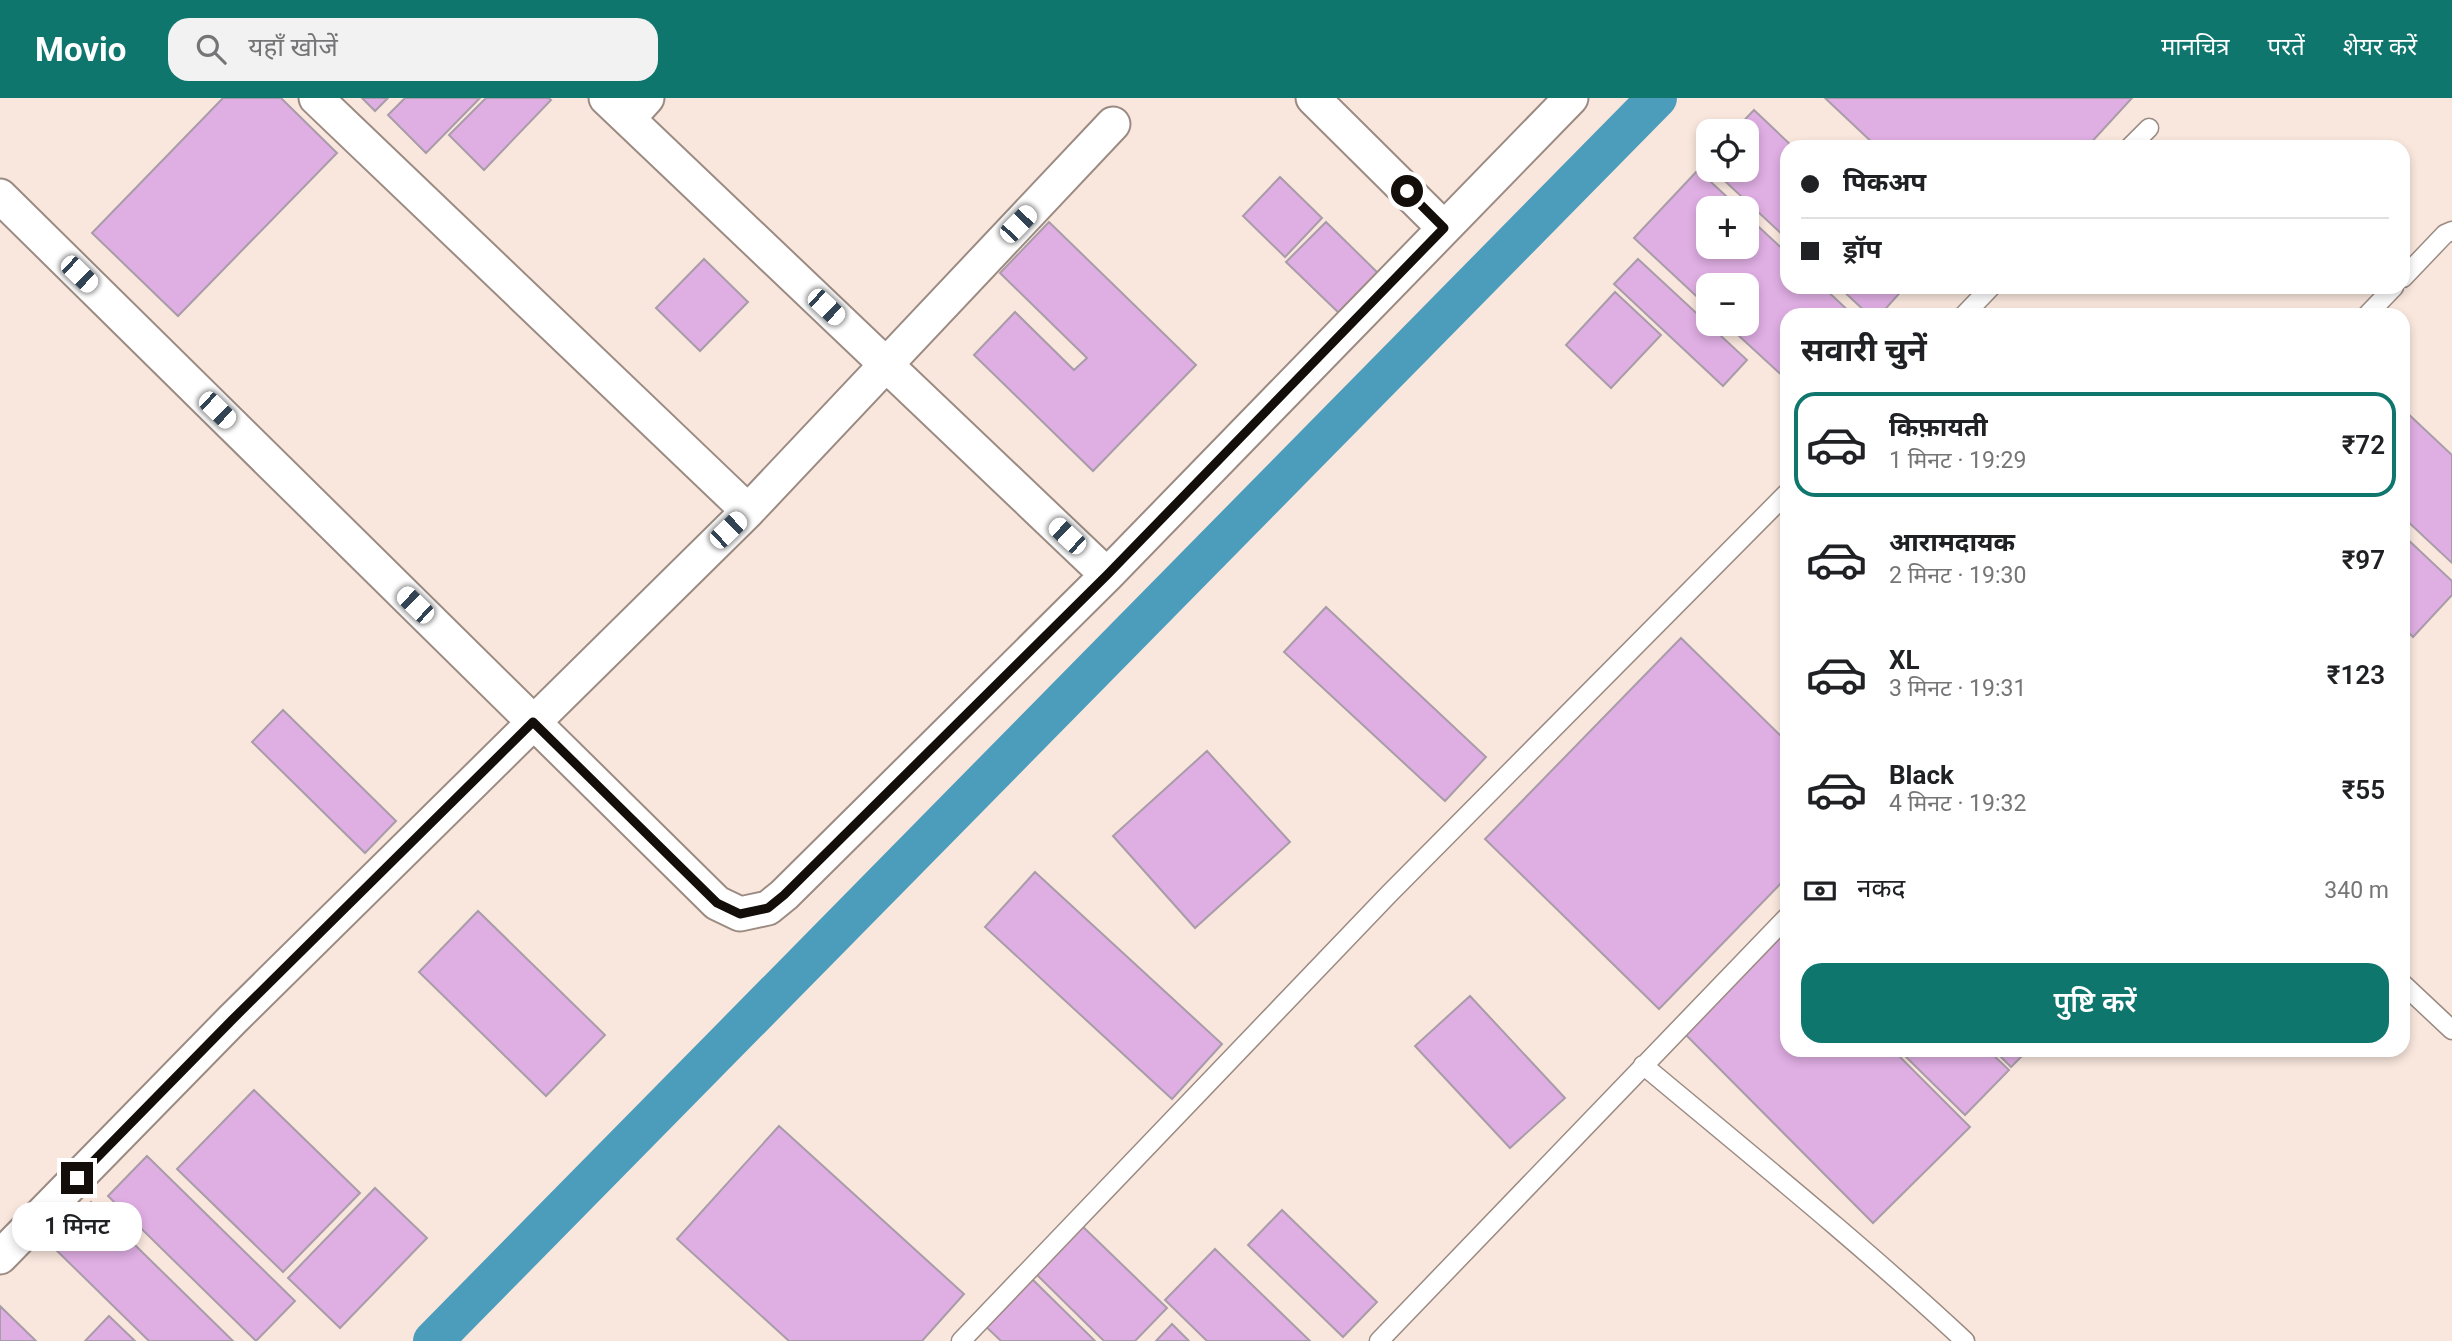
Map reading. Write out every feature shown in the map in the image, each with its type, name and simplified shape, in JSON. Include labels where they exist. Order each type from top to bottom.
[{"type":"street","points":[[316,98],[748,511]]},
{"type":"street","points":[[1313,98],[1444,228]]},
{"type":"street","points":[[0,196],[717,903],[740,914],[768,908],[784,895],[1107,575],[1571,98]]},
{"type":"street","points":[[627,105],[885,364],[1107,575]]},
{"type":"street","points":[[0,1257],[222,1030],[748,511],[1113,124]]},
{"type":"lane","points":[[2137,140],[2149,128]]},
{"type":"lane","points":[[2410,271],[2445,234],[2452,231]]},
{"type":"lane","points":[[1971,308],[1984,294]]},
{"type":"lane","points":[[2374,308],[2387,294]]},
{"type":"lane","points":[[961,1341],[1389,894],[1780,500]]},
{"type":"lane","points":[[1379,1341],[1780,924]]},
{"type":"lane","points":[[2410,991],[2452,1030]]},
{"type":"lane","points":[[1643,1066],[1915,1294],[1965,1341]]},
{"type":"building","points":[[223,98],[281,98],[337,153],[178,316],[92,233]]},
{"type":"building","points":[[362,98],[388,98],[375,111]]},
{"type":"building","points":[[405,98],[480,98],[426,153],[388,115]]},
{"type":"building","points":[[486,98],[551,100],[484,170],[449,135]]},
{"type":"building","points":[[1825,98],[2132,98],[2093,140],[1870,140]]},
{"type":"building","points":[[1754,110],[1786,140],[1780,140],[1780,232],[1759,213],[1759,196],[1741,196],[1726,182],[1759,182],[1759,119],[1745,119]]},
{"type":"building","points":[[1696,172],[1696,182],[1711,182],[1726,196],[1696,196],[1696,259],[1759,259],[1759,227],[1780,247],[1780,294],[1830,294],[1846,308],[1780,308],[1780,374],[1739,336],[1759,336],[1759,273],[1696,273],[1696,296],[1634,238]]},
{"type":"building","points":[[1280,177],[1322,218],[1285,257],[1243,216]]},
{"type":"building","points":[[1049,222],[1196,365],[1093,471],[974,355],[1015,312],[1074,370],[1087,358],[1000,273]]},
{"type":"building","points":[[1326,222],[1379,274],[1340,314],[1286,262]]},
{"type":"building","points":[[704,259],[748,302],[700,351],[656,308]]},
{"type":"building","points":[[1638,259],[1696,313],[1696,336],[1721,336],[1747,360],[1723,386],[1614,284]]},
{"type":"building","points":[[1615,292],[1661,335],[1611,388],[1566,345]]},
{"type":"building","points":[[1846,294],[1899,294],[1886,308],[1862,308]]},
{"type":"building","points":[[2410,416],[2452,455],[2452,563],[2410,524]]},
{"type":"building","points":[[2410,542],[2452,581],[2452,595],[2413,637],[2410,634]]},
{"type":"building","points":[[1326,607],[1486,757],[1445,801],[1284,652]]},
{"type":"building","points":[[1681,638],[1780,735],[1780,884],[1659,1009],[1485,839]]},
{"type":"building","points":[[283,710],[396,821],[365,853],[252,742]]},
{"type":"building","points":[[1207,751],[1290,842],[1195,928],[1113,836]]},
{"type":"building","points":[[1035,872],[1222,1044],[1172,1099],[985,927]]},
{"type":"building","points":[[478,911],[605,1035],[546,1096],[419,972]]},
{"type":"building","points":[[1776,932],[1780,936],[1780,1057],[1900,1057],[1970,1127],[1873,1223],[1679,1028]]},
{"type":"building","points":[[1470,996],[1565,1098],[1510,1148],[1415,1046]]},
{"type":"building","points":[[1906,1057],[1995,1057],[2009,1070],[1965,1115]]},
{"type":"building","points":[[2001,1057],[2021,1057],[2011,1067]]},
{"type":"building","points":[[254,1090],[360,1193],[283,1272],[177,1169]]},
{"type":"building","points":[[779,1126],[964,1294],[922,1341],[789,1341],[677,1239]]},
{"type":"building","points":[[147,1156],[295,1301],[256,1341],[108,1196]]},
{"type":"building","points":[[375,1188],[427,1238],[340,1328],[288,1278]]},
{"type":"building","points":[[91,1202],[233,1341],[149,1341],[50,1244]]},
{"type":"building","points":[[1282,1210],[1377,1302],[1343,1337],[1248,1245]]},
{"type":"building","points":[[1078,1222],[1167,1308],[1135,1341],[1104,1341],[1031,1269]]},
{"type":"building","points":[[1215,1249],[1310,1341],[1207,1341],[1165,1300]]},
{"type":"building","points":[[1027,1274],[1095,1341],[1001,1341],[980,1321]]},
{"type":"building","points":[[0,1306],[36,1341],[0,1341]]},
{"type":"building","points":[[109,1316],[135,1341],[85,1341]]},
{"type":"building","points":[[1172,1324],[1189,1341],[1156,1341]]},
{"type":"waterway","points":[[433,1341],[1657,98]]},
{"type":"route","points":[[77,1178],[232,1020],[533,722],[717,903],[740,914],[768,908],[1107,575],[1444,228],[1407,191]]}]
